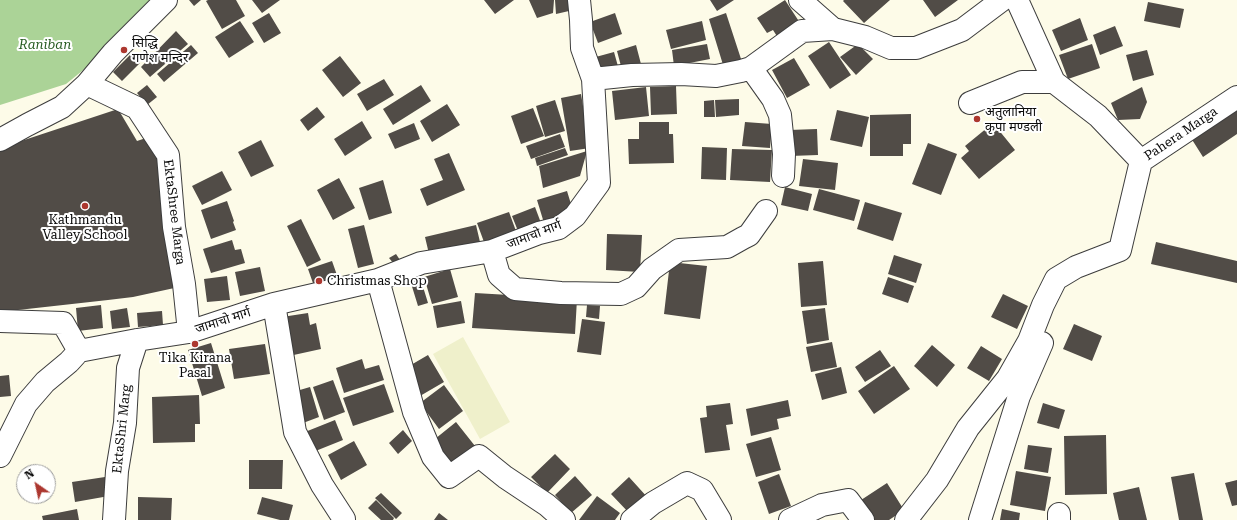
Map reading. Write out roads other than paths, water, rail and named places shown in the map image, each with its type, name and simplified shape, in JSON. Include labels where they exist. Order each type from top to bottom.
[{"type":"street","points":[[0,140],[62,107],[87,84],[113,53],[166,0]]},
{"type":"street","name":"जामाचो मार्ग","points":[[79,351],[190,332],[274,304],[378,280],[421,263],[492,251],[539,233],[559,228],[575,216],[599,183],[593,79],[582,48],[579,0]]},
{"type":"street","points":[[800,0],[833,29]]},
{"type":"street","points":[[593,79],[632,75],[681,74],[716,76],[751,68],[802,31],[833,29],[865,37],[891,48],[916,48],[962,30],[1002,0]]},
{"type":"street","points":[[1017,0],[1054,82],[1098,116],[1141,161]]},
{"type":"street","points":[[751,68],[773,99],[780,115],[784,154],[783,176]]},
{"type":"street","points":[[970,103],[1022,82],[1054,82]]},
{"type":"street","name":"EktaShree Marga","points":[[87,84],[137,108],[168,155],[174,228],[184,284],[190,332]]},
{"type":"street","name":"Pahera Marga","points":[[1076,267],[1120,250],[1141,161],[1237,97]]},
{"type":"street","points":[[492,251],[499,275],[515,289],[561,293],[621,294],[636,287],[652,269],[679,250],[727,247],[743,238],[749,234],[766,211]]},
{"type":"street","points":[[906,520],[938,480],[968,428],[1008,378],[1028,341],[1056,279],[1076,267]]},
{"type":"street","points":[[980,520],[1019,396],[1076,267]]},
{"type":"street","points":[[378,280],[414,412],[433,456],[449,477],[480,456],[505,477],[547,505],[564,520]]},
{"type":"street","points":[[274,304],[295,432],[322,485],[344,519],[343,520]]},
{"type":"street","points":[[0,321],[63,323],[79,351],[69,362],[45,382],[26,404],[0,456]]},
{"type":"street","name":"EktaShri Marg","points":[[114,520],[117,471],[124,423],[128,368],[137,340]]},
{"type":"street","points":[[632,520],[653,503],[687,483],[702,490],[720,520]]},
{"type":"street","points":[[790,520],[822,505],[848,500],[863,520]]},
{"type":"place","name":"सिद्धि गणेश मन्दिर","points":[[124,50]]},
{"type":"place","name":"अतुलानिया कृपा मण्डली","points":[[977,119]]},
{"type":"place","name":"Kathmandu Valley School","points":[[85,206]]},
{"type":"place","name":"Christmas Shop","points":[[319,281]]},
{"type":"place","name":"Tika Kirana Pasal","points":[[195,344]]},
{"type":"park label","name":"Raniban","points":[[45,45]]}]
